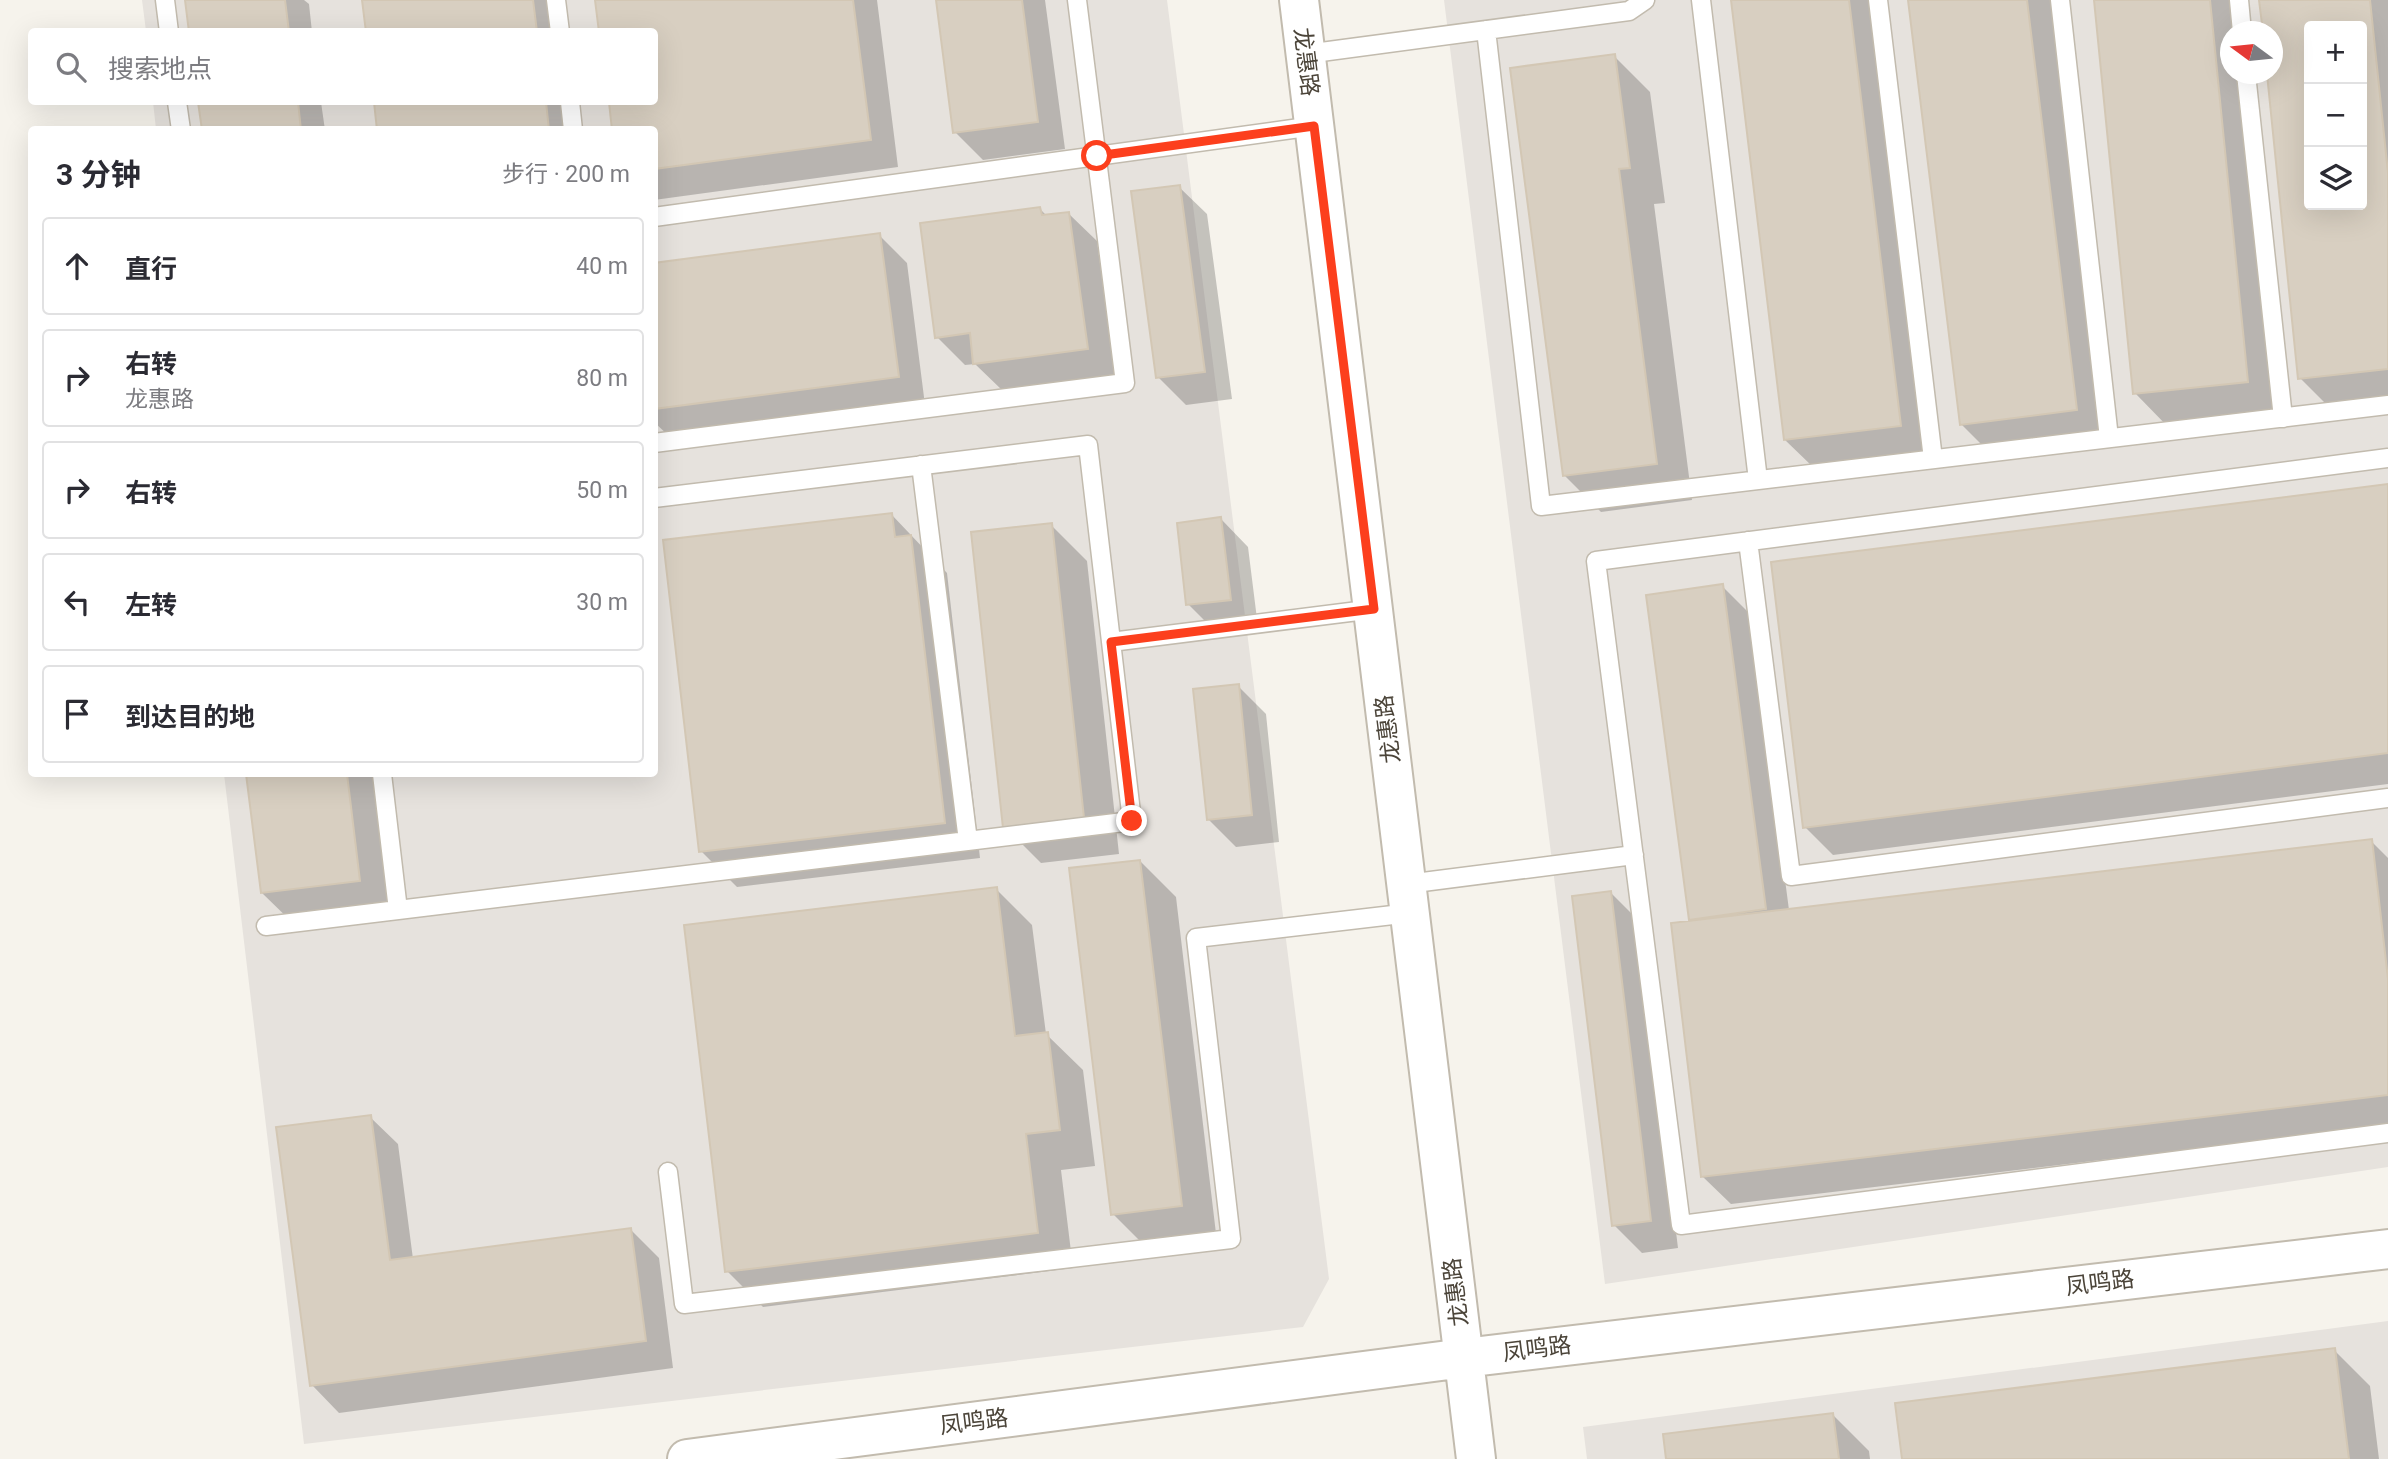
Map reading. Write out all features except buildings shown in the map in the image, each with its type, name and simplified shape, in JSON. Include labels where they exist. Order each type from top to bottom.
[{"type":"street","name":"龙惠路","points":[[1299,0],[1476,1459]]},
{"type":"street","name":"凤鸣路","points":[[687,1459],[1464,1358],[2388,1249]]},
{"type":"lane","points":[[165,0],[168,28]]},
{"type":"lane","points":[[556,0],[560,28]]},
{"type":"lane","points":[[658,442],[1125,383],[1077,0]]},
{"type":"lane","points":[[1306,54],[1629,11],[1645,0]]},
{"type":"lane","points":[[1701,0],[1758,480]]},
{"type":"lane","points":[[1878,0],[1933,459]]},
{"type":"lane","points":[[2060,0],[2109,438]]},
{"type":"lane","points":[[2239,0],[2241,21]]},
{"type":"lane","points":[[1486,30],[1541,506],[2388,405]]},
{"type":"lane","points":[[2247,84],[2283,418]]},
{"type":"lane","points":[[177,105],[180,126]]},
{"type":"lane","points":[[570,105],[573,126]]},
{"type":"lane","points":[[658,216],[1314,126]]},
{"type":"lane","points":[[266,926],[1132,821],[1088,445],[658,498]]},
{"type":"lane","points":[[2388,458],[1596,561],[1681,1225],[2388,1133]]},
{"type":"lane","points":[[921,465],[968,841]]},
{"type":"lane","points":[[1748,541],[1791,876],[2388,798]]},
{"type":"lane","points":[[1111,642],[1374,609]]},
{"type":"lane","points":[[382,777],[398,910]]},
{"type":"lane","points":[[668,1172],[684,1304],[1231,1239],[1196,938],[1633,855]]},
{"type":"shaded area","points":[[142,0],[1167,0],[1329,1279],[1303,1327],[304,1444],[224,777],[658,777],[658,126],[156,126],[153,105],[658,105],[658,28],[146,28]]},
{"type":"shaded area","points":[[1444,0],[2388,0],[2388,1167],[1605,1284]]},
{"type":"shaded area","points":[[2388,1321],[2388,1459],[1587,1459],[1583,1427]]},
{"type":"route","points":[[1097,156],[1314,126],[1374,609],[1111,642],[1132,821]]}]
